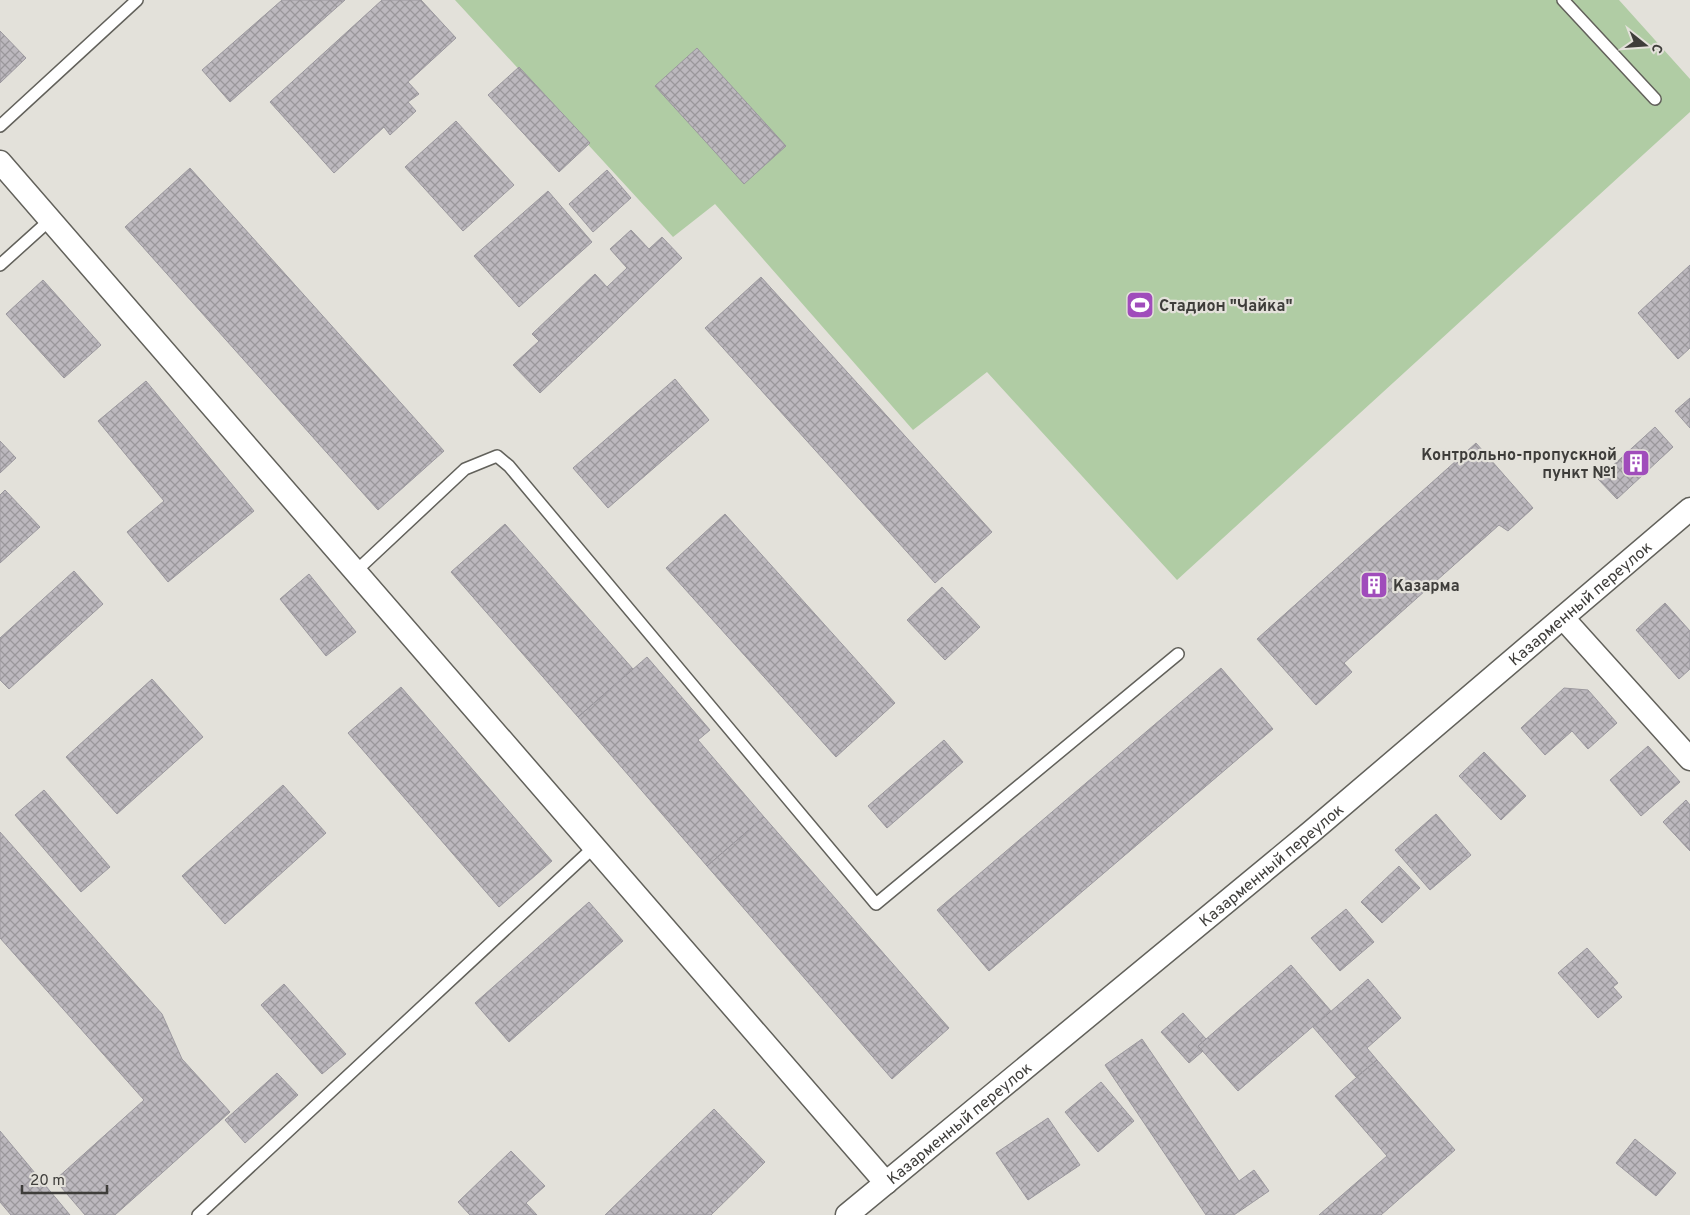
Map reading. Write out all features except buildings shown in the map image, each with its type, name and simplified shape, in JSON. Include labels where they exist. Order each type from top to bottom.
[{"type":"street","points":[[0,162],[593,848],[886,1183]]},
{"type":"street","name":"Казарменный переулок","points":[[847,1215],[1311,832],[1690,509]]},
{"type":"street","points":[[1563,618],[1690,759]]},
{"type":"lane","points":[[0,126],[137,0]]},
{"type":"lane","points":[[1563,0],[1655,99]]},
{"type":"lane","points":[[0,265],[51,219]]},
{"type":"lane","points":[[355,572],[465,470],[497,456],[515,473],[876,904],[1178,654]]},
{"type":"lane","points":[[198,1215],[593,848]]},
{"type":"green space","name":"Стадион \"Чайка\"","points":[[455,0],[1619,0],[1690,79],[1690,112],[1177,580],[987,372],[913,430],[715,204],[673,237]]},
{"type":"place","name":"Стадион \"Чайка\"","points":[[1140,305]]},
{"type":"place","name":"Контрольно-пропускной пункт №1","points":[[1636,463]]},
{"type":"place","name":"Казарма","points":[[1374,585]]}]
